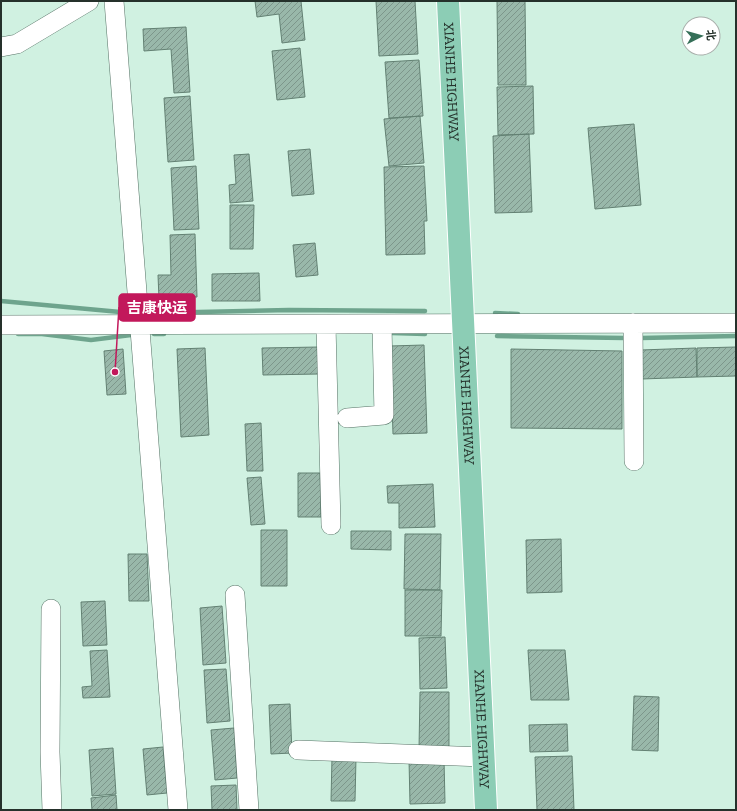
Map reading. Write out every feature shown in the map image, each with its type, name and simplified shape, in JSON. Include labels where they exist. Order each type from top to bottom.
[{"type":"main road","name":"XIANHE HIGHWAY","points":[[448,1],[486,810]]},
{"type":"street","points":[[1,47],[17,44],[89,1]]},
{"type":"street","points":[[114,1],[178,810]]},
{"type":"street","points":[[1,325],[736,323]]},
{"type":"street","points":[[633,324],[634,461]]},
{"type":"street","points":[[326,325],[331,525]]},
{"type":"street","points":[[347,418],[384,415],[382,325]]},
{"type":"street","points":[[235,595],[249,810]]},
{"type":"street","points":[[51,609],[50,752],[52,810]]},
{"type":"street","points":[[298,750],[483,757]]},
{"type":"building","points":[[255,1],[301,1],[305,40],[282,43],[279,14],[257,17]]},
{"type":"building","points":[[376,1],[415,1],[418,54],[379,56]]},
{"type":"building","points":[[497,1],[525,1],[526,85],[498,85]]},
{"type":"building","points":[[186,27],[190,92],[174,93],[171,49],[144,51],[143,29]]},
{"type":"building","points":[[300,48],[305,97],[277,100],[272,51]]},
{"type":"building","points":[[419,60],[423,116],[389,118],[385,62]]},
{"type":"building","points":[[533,86],[534,134],[498,135],[497,87]]},
{"type":"building","points":[[190,96],[194,160],[168,162],[164,98]]},
{"type":"building","points":[[420,116],[424,163],[389,166],[384,119]]},
{"type":"building","points":[[634,124],[641,205],[595,209],[588,128]]},
{"type":"building","points":[[529,134],[532,212],[495,213],[493,136]]},
{"type":"building","points":[[310,149],[314,194],[292,196],[288,151]]},
{"type":"building","points":[[249,154],[253,201],[230,203],[229,185],[236,184],[234,155]]},
{"type":"building","points":[[196,166],[199,229],[174,230],[171,168]]},
{"type":"building","points":[[424,166],[427,221],[424,221],[425,254],[386,255],[384,167]]},
{"type":"building","points":[[230,205],[254,205],[253,249],[230,249]]},
{"type":"building","points":[[195,234],[197,297],[159,299],[158,275],[171,275],[170,235]]},
{"type":"building","points":[[315,243],[318,275],[296,277],[293,245]]},
{"type":"building","points":[[259,273],[260,301],[212,301],[212,274]]},
{"type":"building","points":[[424,345],[427,433],[393,434],[390,346]]},
{"type":"building","points":[[319,347],[319,374],[263,375],[262,348]]},
{"type":"building","points":[[736,347],[736,376],[697,377],[697,348]]},
{"type":"building","points":[[205,348],[209,435],[181,437],[177,349]]},
{"type":"building","points":[[696,348],[697,377],[642,379],[641,350]]},
{"type":"building","points":[[123,349],[126,394],[107,395],[104,351]]},
{"type":"building","points":[[511,349],[622,351],[622,429],[511,428]]},
{"type":"building","points":[[261,423],[263,471],[247,471],[245,424]]},
{"type":"building","points":[[298,473],[320,473],[321,517],[298,517]]},
{"type":"building","points":[[261,477],[265,524],[251,525],[247,478]]},
{"type":"building","points":[[433,484],[435,527],[399,528],[399,503],[388,503],[387,486]]},
{"type":"building","points":[[261,530],[287,530],[287,586],[261,586]]},
{"type":"building","points":[[351,531],[391,531],[391,550],[351,549]]},
{"type":"building","points":[[405,534],[441,534],[440,590],[404,589]]},
{"type":"building","points":[[561,539],[562,592],[527,593],[526,540]]},
{"type":"building","points":[[128,554],[147,554],[149,601],[129,601]]},
{"type":"building","points":[[405,590],[442,590],[441,636],[405,636]]},
{"type":"building","points":[[105,601],[107,645],[83,646],[81,602]]},
{"type":"building","points":[[222,606],[226,663],[203,665],[200,608]]},
{"type":"building","points":[[445,637],[447,688],[420,689],[419,638]]},
{"type":"building","points":[[107,650],[110,697],[83,698],[82,687],[92,686],[90,651]]},
{"type":"building","points":[[528,650],[565,650],[569,700],[531,700]]},
{"type":"building","points":[[226,669],[230,721],[207,723],[204,670]]},
{"type":"building","points":[[420,692],[449,692],[449,749],[419,749]]},
{"type":"building","points":[[634,696],[659,697],[658,751],[632,750]]},
{"type":"building","points":[[290,704],[292,753],[271,754],[269,705]]},
{"type":"building","points":[[567,724],[568,751],[530,752],[529,725]]},
{"type":"building","points":[[234,728],[237,778],[215,780],[211,730]]},
{"type":"building","points":[[163,747],[167,793],[147,795],[143,749]]},
{"type":"building","points":[[113,748],[116,794],[92,796],[89,750]]},
{"type":"building","points":[[572,756],[574,810],[537,810],[535,757]]},
{"type":"building","points":[[332,757],[356,758],[355,801],[331,801]]},
{"type":"building","points":[[409,759],[444,759],[445,803],[410,804]]},
{"type":"building","points":[[236,785],[237,810],[212,810],[211,786]]},
{"type":"building","points":[[116,795],[117,810],[92,810],[91,798]]},
{"type":"waterway","points":[[1,301],[131,313]]},
{"type":"waterway","points":[[153,313],[289,310],[425,311]]},
{"type":"waterway","points":[[495,313],[518,314]]},
{"type":"waterway","points":[[392,333],[425,334]]},
{"type":"waterway","points":[[18,334],[42,334],[91,340],[131,335]]},
{"type":"waterway","points":[[154,334],[164,334]]},
{"type":"waterway","points":[[497,336],[624,338]]},
{"type":"waterway","points":[[641,338],[736,336]]},
{"type":"place","name":"吉康快运","points":[[115,372]]}]
